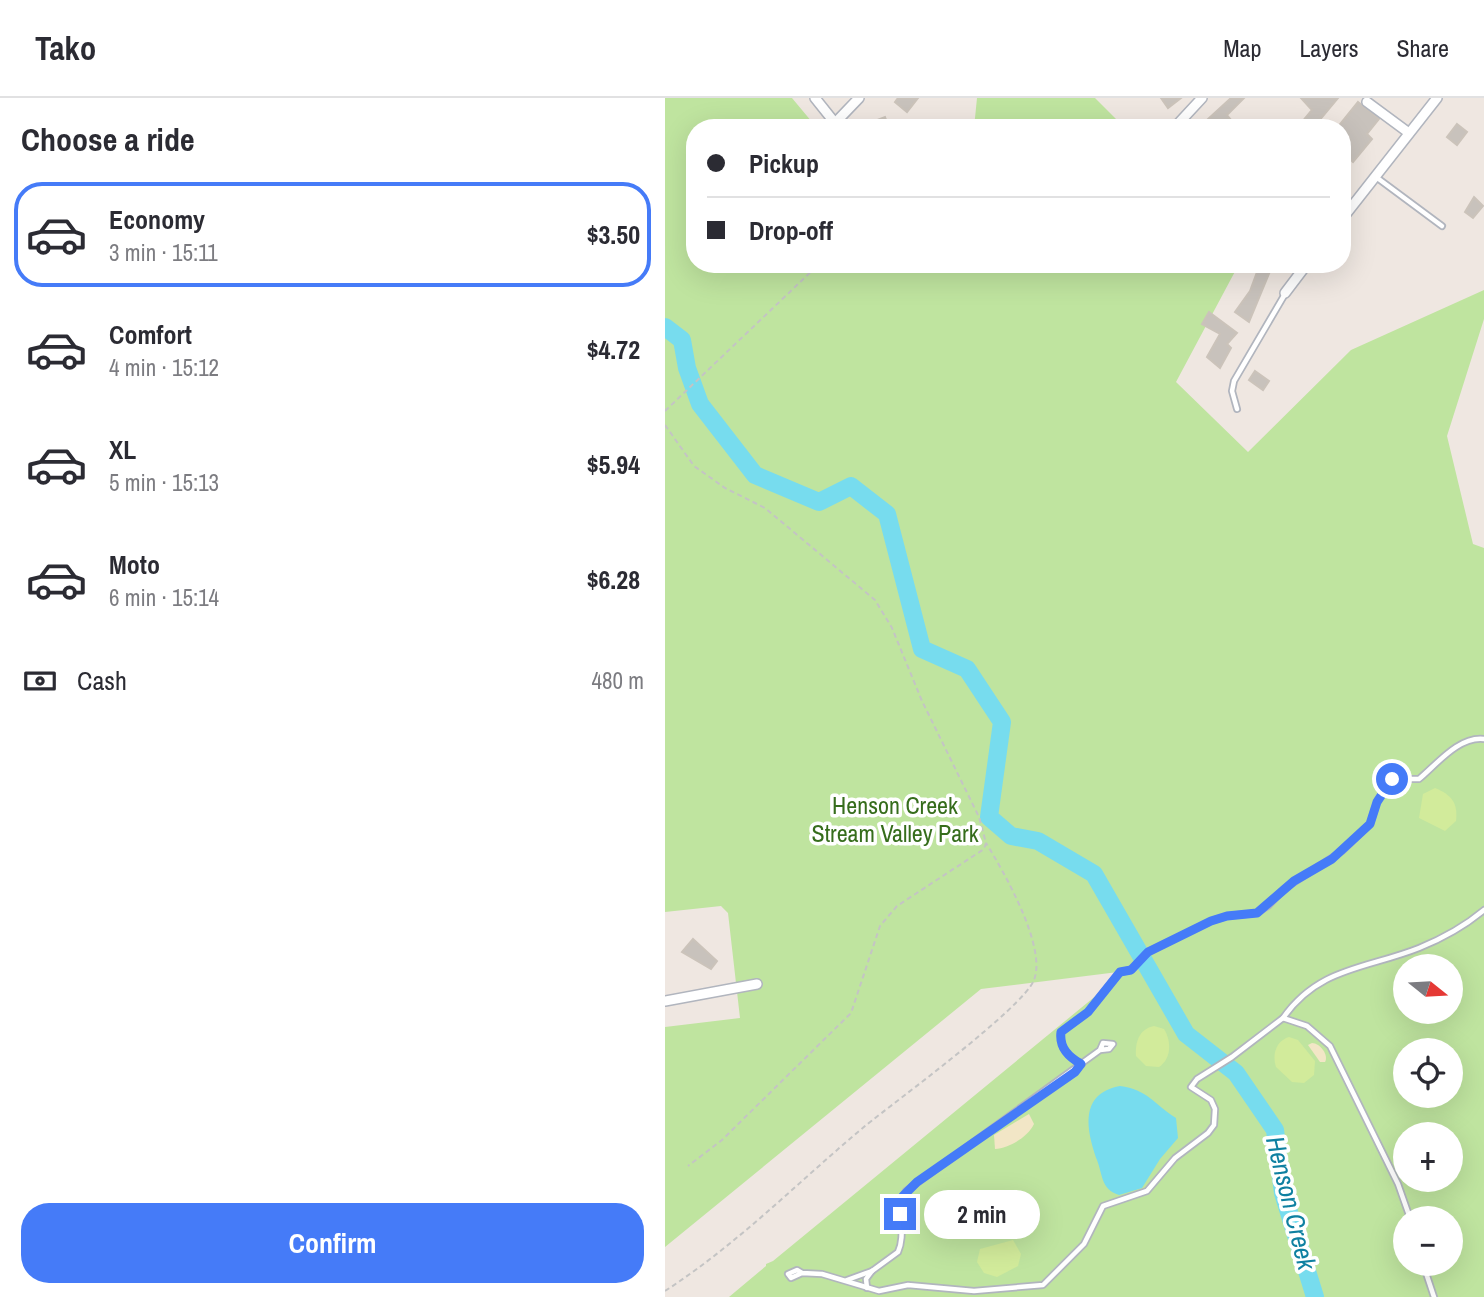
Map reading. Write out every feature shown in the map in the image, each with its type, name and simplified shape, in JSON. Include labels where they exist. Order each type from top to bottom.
[{"type":"street","points":[[815,98],[832,119]]},
{"type":"street","points":[[842,119],[859,98]]},
{"type":"street","points":[[1182,119],[1202,98]]},
{"type":"street","points":[[1351,207],[1437,98]]},
{"type":"street","points":[[1367,102],[1409,133]]},
{"type":"street","points":[[1285,293],[1300,273]]},
{"type":"street","points":[[665,1001],[757,984]]},
{"type":"lane","points":[[1375,176],[1443,226]]},
{"type":"lane","points":[[1237,409],[1232,391],[1234,381],[1285,293]]},
{"type":"lane","points":[[1081,1064],[1066,1054],[1061,1043],[1061,1032],[1088,1012],[1120,972],[1131,970],[1148,952],[1211,921],[1227,916],[1257,913],[1294,881],[1342,851],[1370,824],[1377,802],[1392,779],[1419,779],[1460,744],[1475,738],[1484,739]]},
{"type":"lane","points":[[802,1273],[846,1281],[879,1291],[908,1285],[990,1291],[1043,1285],[1084,1244],[1103,1206],[1147,1191],[1175,1158],[1208,1133],[1214,1125],[1216,1109],[1210,1100],[1191,1087],[1197,1079],[1242,1050],[1283,1018],[1295,1001],[1334,974],[1418,948],[1467,923],[1484,910]]},
{"type":"lane","points":[[1283,1018],[1307,1026],[1330,1046],[1383,1152],[1405,1206]]},
{"type":"lane","points":[[846,1281],[872,1271],[895,1256],[900,1247],[900,1207],[906,1191],[1100,1050]]},
{"type":"lane","points":[[867,1289],[866,1279],[872,1271]]},
{"type":"lane","points":[[1427,1276],[1434,1297]]},
{"type":"path","points":[[665,411],[810,273]]},
{"type":"path","points":[[665,425],[694,466],[725,488],[765,508],[875,600],[892,628],[922,701],[979,817],[986,843],[1000,865],[1035,950],[1034,981],[1004,1014],[863,1128],[714,1259],[665,1291]]},
{"type":"path","points":[[688,1166],[697,1162],[731,1131],[851,1013],[880,926],[897,906],[983,849],[986,843]]},
{"type":"green space","name":"Henson Creek Stream Valley Park","points":[[665,98],[792,98],[810,119],[686,119],[686,273],[1234,273],[1176,382],[1248,452],[1351,350],[1484,290],[1484,319],[1447,436],[1473,544],[1484,548],[1484,1297],[729,1297],[1126,971],[981,989],[665,1247],[665,1027],[740,1018],[728,913],[721,906],[665,912]]},
{"type":"green space","points":[[977,98],[1095,98],[1116,119],[975,119]]},
{"type":"green space","points":[[1435,788],[1450,797],[1455,804],[1456,821],[1445,831],[1419,818],[1423,794]]},
{"type":"green space","points":[[1154,1026],[1164,1029],[1169,1045],[1166,1060],[1159,1067],[1146,1066],[1136,1056],[1139,1037]]},
{"type":"green space","points":[[1289,1037],[1298,1040],[1315,1061],[1314,1075],[1304,1083],[1292,1082],[1276,1067],[1276,1049]]},
{"type":"green space","points":[[1013,1240],[1021,1254],[1018,1266],[997,1277],[984,1273],[977,1262],[980,1249]]},
{"type":"sand","points":[[1312,1043],[1323,1050],[1325,1062],[1320,1062],[1308,1045]]},
{"type":"sand","points":[[1029,1114],[1034,1124],[1027,1133],[1012,1144],[995,1149],[994,1135]]},
{"type":"water","points":[[1120,1086],[1144,1094],[1176,1118],[1178,1138],[1160,1159],[1142,1188],[1119,1195],[1103,1181],[1090,1137],[1089,1115],[1097,1097]]},
{"type":"building","points":[[898,98],[918,98],[907,112],[895,102]]},
{"type":"building","points":[[1161,98],[1181,98],[1168,108]]},
{"type":"building","points":[[1231,98],[1244,98],[1227,115],[1230,119],[1208,119]]},
{"type":"building","points":[[1301,98],[1338,98],[1320,119],[1304,119],[1312,110]]},
{"type":"building","points":[[1358,102],[1379,119],[1367,134],[1372,139],[1353,162],[1351,119],[1344,119]]},
{"type":"building","points":[[1457,124],[1467,132],[1457,145],[1447,137]]},
{"type":"building","points":[[1474,197],[1483,206],[1473,218],[1465,212]]},
{"type":"building","points":[[1257,273],[1269,273],[1249,322],[1235,312],[1250,291]]},
{"type":"building","points":[[1209,312],[1237,333],[1227,344],[1231,348],[1220,368],[1207,357],[1220,334],[1202,324]]},
{"type":"building","points":[[1255,371],[1269,381],[1263,390],[1249,380]]},
{"type":"building","points":[[693,939],[717,961],[711,969],[682,952]]},
{"type":"waterway","name":"Henson Creek","points":[[665,327],[682,340],[687,368],[700,404],[755,475],[819,502],[851,486],[887,514],[922,649],[967,669],[1002,722],[989,817],[1011,836],[1038,841],[1094,874],[1186,1034],[1236,1073],[1275,1130],[1283,1193],[1315,1297]]},
{"type":"route","points":[[900,1214],[903,1196],[917,1182],[1075,1072],[1081,1064],[1066,1054],[1061,1043],[1061,1032],[1079,1020],[1102,998],[1120,972],[1131,970],[1148,952],[1190,930],[1227,916],[1257,913],[1268,906],[1294,881],[1321,867],[1342,851],[1370,824],[1377,802],[1392,779]]}]
